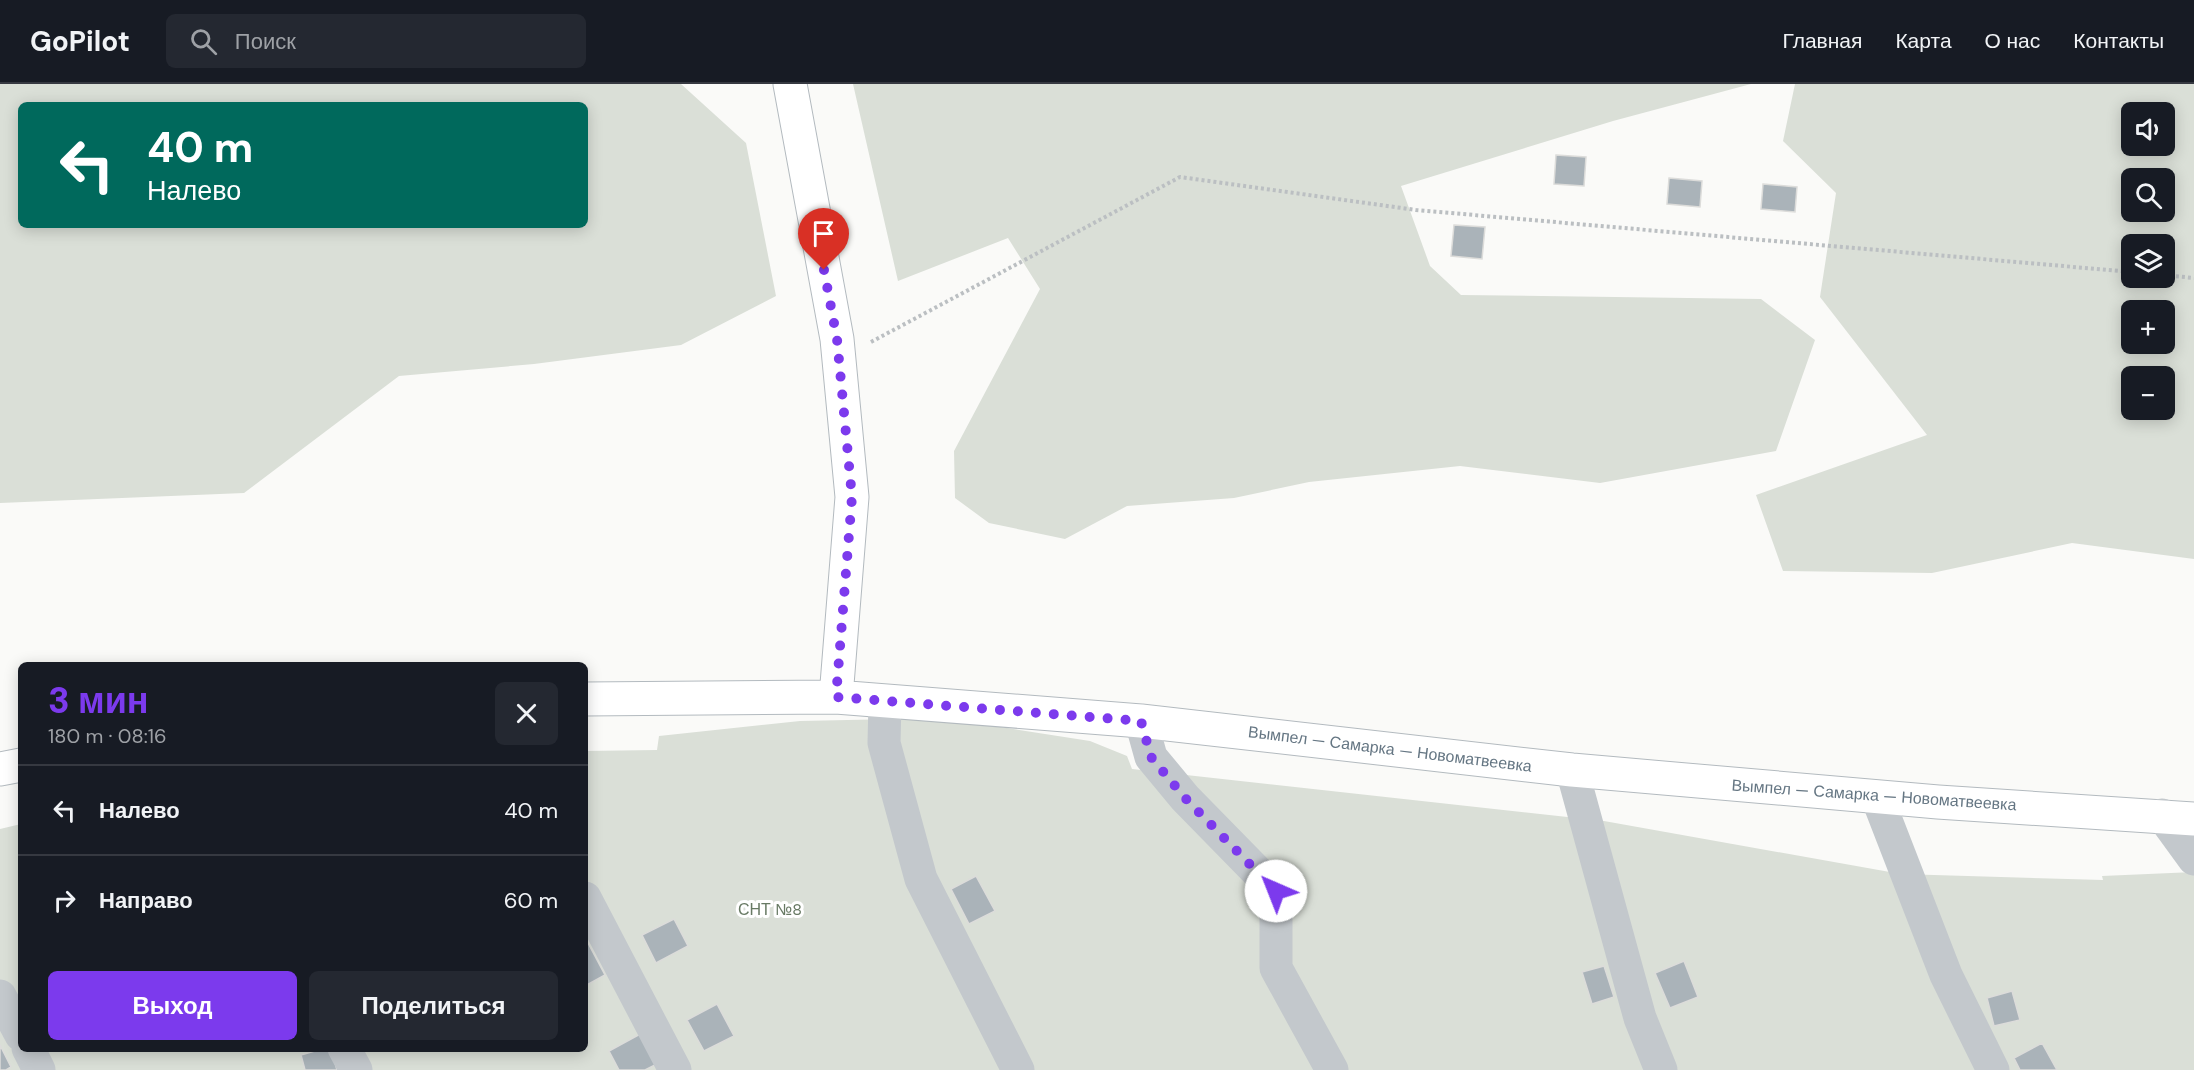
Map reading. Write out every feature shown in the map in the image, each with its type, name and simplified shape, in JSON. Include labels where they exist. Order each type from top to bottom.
[{"type":"main road","points":[[790,84],[839,359],[852,497],[836,697]]},
{"type":"main road","name":"Вымпел — Самарка — Новоматвеевка","points":[[588,699],[836,697],[1141,721],[1572,770],[1877,797],[2194,819]]},
{"type":"main road","points":[[0,769],[18,766]]},
{"type":"street","points":[[885,702],[884,743],[921,879],[1018,1070]]},
{"type":"street","points":[[1141,721],[1151,757],[1185,798],[1276,891],[1276,968],[1332,1070]]},
{"type":"street","points":[[1572,770],[1640,1018],[1661,1070]]},
{"type":"street","points":[[1877,797],[1946,975],[1993,1070]]},
{"type":"street","points":[[2162,815],[2194,859]]},
{"type":"street","points":[[588,904],[675,1070]]},
{"type":"street","points":[[0,996],[18,1029]]},
{"type":"street","points":[[30,1052],[39,1070]]},
{"type":"street","points":[[346,1052],[356,1070]]},
{"type":"path","points":[[839,359],[1180,177],[1416,210],[2121,271]]},
{"type":"path","points":[[2175,276],[2194,278]]},
{"type":"green space","points":[[0,84],[681,84],[746,143],[776,296],[681,345],[534,364],[399,376],[244,493],[0,503]]},
{"type":"green space","points":[[853,84],[1751,84],[1613,121],[1401,186],[1430,266],[1461,295],[1761,299],[1815,340],[1776,451],[1600,483],[1460,466],[1309,482],[1234,498],[1127,506],[1065,539],[989,523],[955,498],[954,451],[1040,289],[1008,238],[898,281]]},
{"type":"green space","points":[[1795,84],[2194,84],[2194,559],[2072,543],[1932,573],[1783,571],[1756,495],[1927,435],[1820,297],[1836,193],[1783,141]]},
{"type":"green space","name":"СНТ №8","points":[[943,718],[1090,741],[1127,756],[1132,769],[1604,821],[1901,874],[2103,880],[2102,876],[2194,872],[2194,1070],[0,1070],[0,829],[18,825],[18,1052],[588,1052],[588,751],[657,750],[659,736],[800,721]]},
{"type":"building","points":[[1556,155],[1586,157],[1584,186],[1554,184]]},
{"type":"building","points":[[1669,178],[1702,181],[1700,207],[1667,204]]},
{"type":"building","points":[[1763,184],[1797,187],[1795,212],[1761,209]]},
{"type":"building","points":[[1454,225],[1485,227],[1482,259],[1451,256]]},
{"type":"building","points":[[976,876],[995,911],[969,924],[951,889]]},
{"type":"building","points":[[674,919],[688,946],[656,963],[642,935]]},
{"type":"building","points":[[588,943],[605,975],[588,984]]},
{"type":"building","points":[[1684,961],[1698,997],[1670,1008],[1655,973]]},
{"type":"building","points":[[1604,966],[1614,997],[1592,1004],[1582,972]]},
{"type":"building","points":[[2012,991],[2020,1020],[1994,1026],[1987,998]]},
{"type":"building","points":[[717,1004],[734,1036],[704,1051],[687,1020]]},
{"type":"building","points":[[642,1033],[657,1064],[645,1070],[619,1070],[609,1051]]},
{"type":"building","points":[[2042,1043],[2057,1070],[2020,1070],[2014,1058]]},
{"type":"building","points":[[0,1045],[11,1067],[6,1070],[0,1070]]},
{"type":"building","points":[[311,1052],[332,1052],[337,1070],[305,1070],[301,1055]]},
{"type":"route","points":[[824,270],[837,339],[852,497],[836,697],[1141,721],[1151,757],[1185,798],[1276,891]]}]
